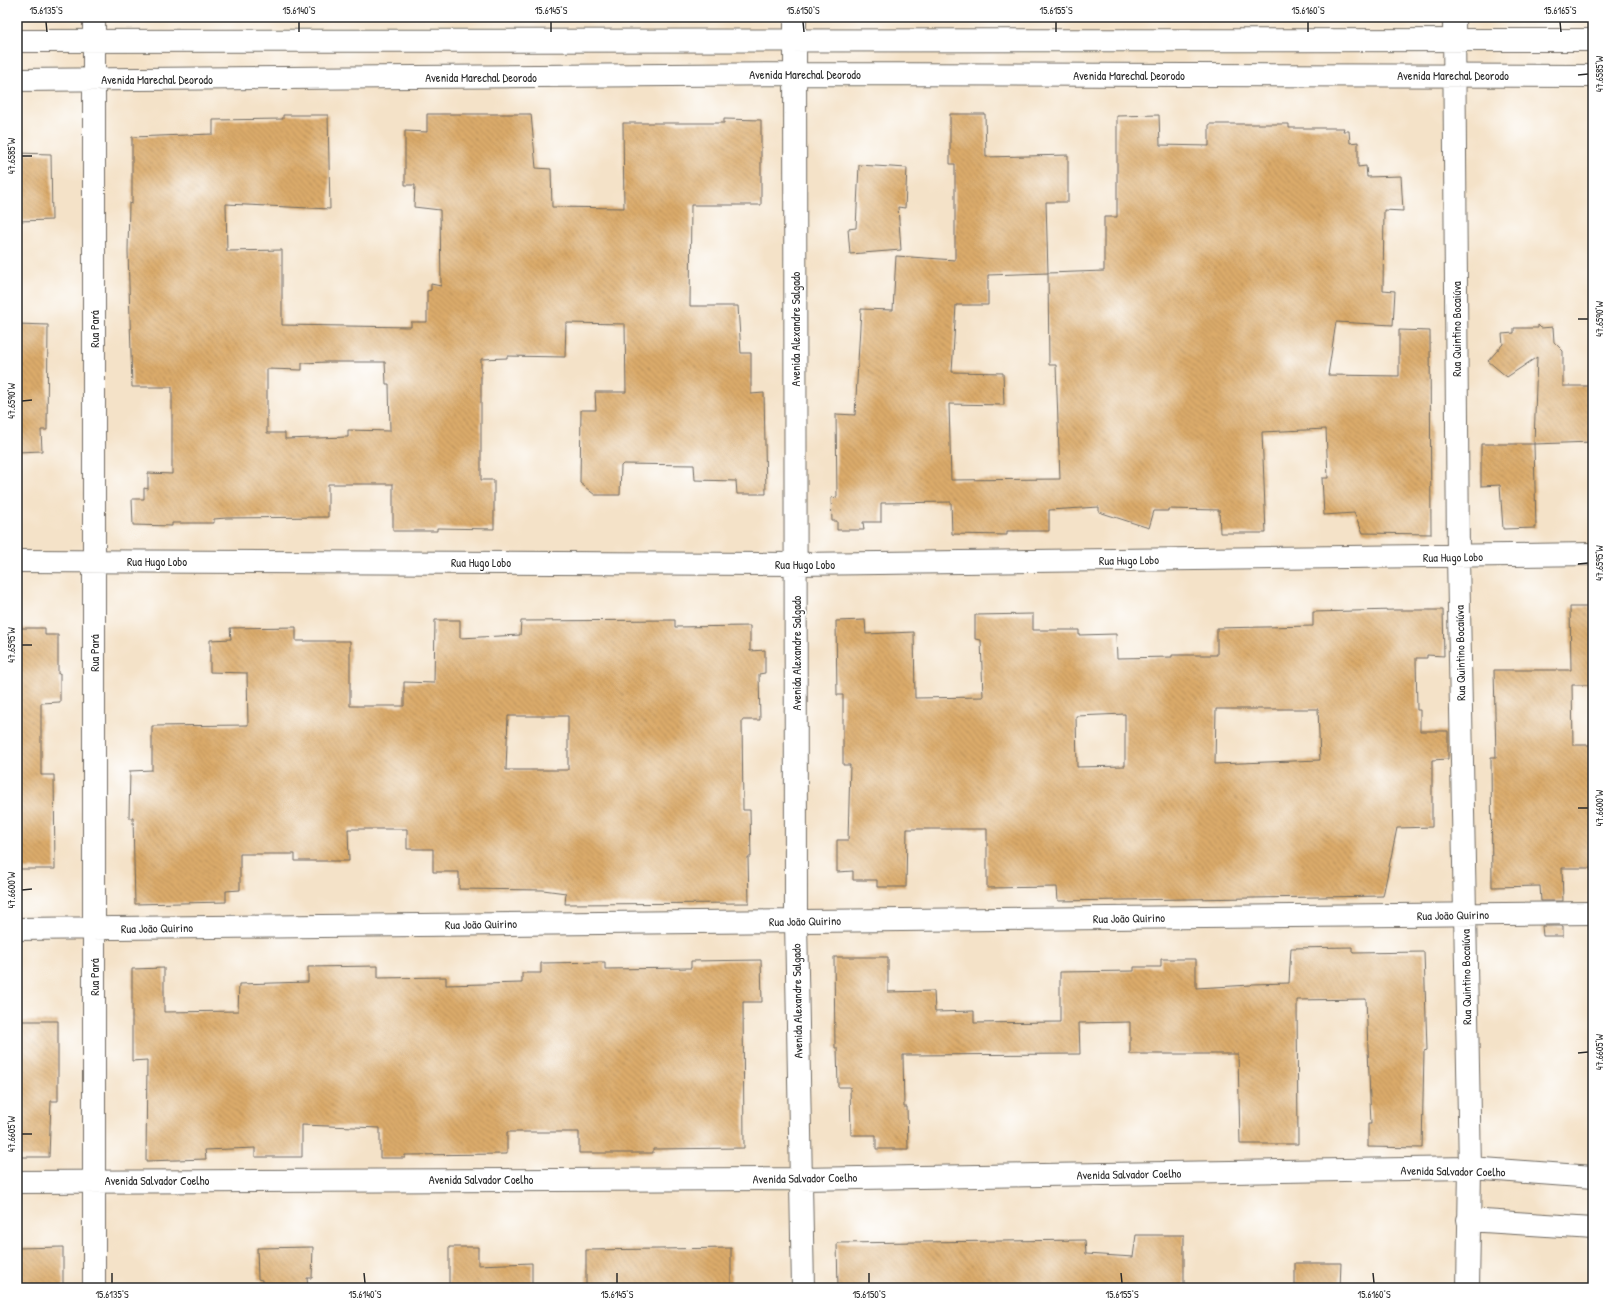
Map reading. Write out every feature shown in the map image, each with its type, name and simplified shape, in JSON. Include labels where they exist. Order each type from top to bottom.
[{"type":"street","name":"Rua Pará","points":[[94,17],[94,1288]]},
{"type":"street","name":"Avenida Alexandre Salgado","points":[[795,17],[796,921],[803,1288]]},
{"type":"street","name":"Rua Quintino Bocaiúva","points":[[1454,17],[1458,557],[1470,1168],[1468,1288]]},
{"type":"street","points":[[17,41],[795,39],[1593,40]]},
{"type":"street","name":"Avenida Marechal Deorodo","points":[[17,80],[795,74],[1593,76]]},
{"type":"street","name":"Rua Hugo Lobo","points":[[17,561],[94,560],[796,564],[1458,557],[1593,554]]},
{"type":"street","name":"Rua João Quirino","points":[[17,929],[1593,913]]},
{"type":"street","name":"Avenida Salvador Coelho","points":[[17,1182],[94,1180],[800,1179],[1470,1168],[1593,1177]]},
{"type":"street","points":[[1468,1220],[1593,1228]]},
{"type":"building","points":[[427,114],[531,114],[536,168],[551,169],[552,207],[624,208],[623,123],[724,123],[724,119],[761,120],[761,205],[691,205],[690,306],[738,306],[741,353],[751,353],[751,394],[764,393],[766,494],[737,494],[736,481],[695,480],[694,465],[623,464],[621,466],[620,495],[595,495],[580,483],[581,410],[596,410],[595,392],[626,392],[625,324],[566,323],[565,357],[507,356],[507,358],[481,359],[481,480],[494,480],[494,529],[437,528],[437,531],[393,531],[393,484],[328,484],[328,517],[226,518],[214,519],[214,523],[172,523],[172,526],[133,525],[132,499],[144,499],[144,488],[148,489],[148,473],[172,474],[172,387],[132,387],[128,251],[129,203],[132,204],[132,137],[213,134],[213,120],[283,119],[283,115],[328,115],[330,209],[226,204],[227,251],[282,250],[282,325],[411,327],[411,322],[427,322],[427,291],[431,290],[431,284],[441,286],[440,210],[414,207],[415,185],[405,185],[405,131],[427,132]],"holes":[[[385,362],[386,384],[389,384],[390,431],[348,430],[348,437],[285,439],[285,433],[267,433],[267,369],[302,370],[302,363]]]},
{"type":"building","points":[[950,114],[985,114],[986,157],[1068,155],[1068,202],[1046,202],[1048,273],[1104,271],[1104,217],[1117,217],[1117,116],[1159,115],[1160,145],[1209,146],[1209,124],[1289,124],[1289,128],[1344,128],[1343,131],[1349,131],[1350,143],[1358,142],[1358,167],[1366,166],[1367,177],[1401,176],[1403,211],[1384,210],[1383,290],[1395,291],[1393,325],[1336,322],[1328,375],[1399,376],[1399,330],[1430,331],[1431,534],[1363,533],[1354,513],[1324,515],[1322,478],[1328,478],[1326,429],[1262,432],[1266,533],[1220,533],[1219,510],[1168,509],[1168,511],[1154,511],[1149,528],[1099,512],[1099,507],[1049,510],[1049,531],[1007,531],[1007,535],[952,534],[951,502],[881,503],[881,522],[863,522],[864,530],[837,530],[837,521],[832,521],[831,498],[837,497],[836,414],[855,415],[861,309],[893,310],[896,256],[955,260],[955,164],[950,164]],"holes":[[[1048,273],[1049,365],[1056,365],[1060,479],[951,480],[949,404],[1004,405],[1003,373],[952,372],[956,305],[988,305],[988,275]]]},
{"type":"building","points":[[17,153],[51,154],[52,220],[17,221]]},
{"type":"building","points":[[859,165],[907,168],[905,208],[898,207],[901,250],[850,254],[848,229],[856,228]]},
{"type":"building","points":[[17,324],[48,325],[47,430],[41,430],[42,451],[17,452]]},
{"type":"building","points":[[1538,325],[1541,328],[1553,327],[1554,342],[1563,351],[1563,386],[1593,386],[1593,442],[1534,444],[1537,357],[1507,377],[1488,361],[1503,344],[1502,334],[1514,333],[1514,328],[1538,328]]},
{"type":"building","points":[[1481,444],[1534,444],[1536,528],[1503,529],[1500,485],[1481,486]]},
{"type":"building","points":[[1570,607],[1593,607],[1593,685],[1572,685],[1573,745],[1593,745],[1593,868],[1562,868],[1563,901],[1541,901],[1540,886],[1492,887],[1491,757],[1496,757],[1494,670],[1571,670]]},
{"type":"building","points":[[1443,610],[1444,656],[1427,655],[1427,658],[1416,658],[1417,710],[1420,710],[1420,731],[1448,731],[1448,759],[1432,760],[1432,827],[1397,828],[1383,896],[1058,901],[1057,887],[987,888],[987,829],[907,829],[906,887],[877,887],[877,880],[853,880],[853,871],[837,872],[837,840],[848,840],[850,765],[843,765],[843,695],[837,695],[836,621],[865,620],[866,634],[914,632],[915,698],[983,697],[981,640],[975,639],[975,615],[1033,614],[1033,630],[1079,630],[1079,635],[1116,634],[1117,658],[1172,657],[1172,655],[1217,655],[1217,628],[1313,626],[1313,612]],"holes":[[[1216,709],[1318,709],[1320,760],[1215,764]],[[1125,714],[1125,766],[1077,767],[1076,716]]]},
{"type":"building","points":[[435,620],[460,620],[460,638],[520,635],[521,621],[675,620],[675,627],[750,626],[750,651],[765,650],[765,673],[759,674],[760,720],[742,720],[743,810],[750,810],[751,857],[748,857],[749,903],[565,904],[566,893],[543,890],[459,889],[459,872],[433,872],[433,849],[407,849],[407,829],[348,829],[349,861],[295,861],[295,854],[240,854],[240,890],[226,891],[226,902],[135,904],[133,818],[129,818],[130,771],[152,770],[152,726],[248,725],[247,673],[210,672],[210,640],[231,639],[230,628],[296,627],[296,641],[350,641],[350,706],[404,706],[404,682],[434,683]],"holes":[[[508,716],[568,716],[568,770],[506,770]]]},
{"type":"building","points":[[17,628],[45,628],[45,635],[58,635],[60,702],[41,703],[41,775],[54,775],[55,869],[17,869]]},
{"type":"building","points":[[1542,926],[1563,926],[1563,936],[1543,936]]},
{"type":"building","points":[[1353,947],[1353,953],[1424,952],[1427,1050],[1424,1051],[1422,1148],[1368,1147],[1368,1124],[1371,1124],[1366,999],[1297,1000],[1298,1144],[1240,1144],[1238,1054],[1130,1054],[1130,1022],[1079,1023],[1080,1054],[903,1055],[904,1107],[907,1107],[908,1149],[876,1149],[876,1135],[851,1135],[850,1087],[838,1087],[837,1048],[835,1048],[834,957],[888,957],[888,992],[934,991],[935,1012],[974,1011],[974,1023],[1060,1022],[1060,972],[1134,971],[1134,967],[1161,967],[1161,959],[1196,959],[1196,988],[1289,983],[1291,948]]},
{"type":"building","points":[[761,960],[762,1002],[743,1002],[744,1148],[653,1149],[653,1153],[579,1153],[579,1132],[507,1132],[507,1154],[405,1155],[405,1158],[380,1158],[380,1128],[302,1125],[302,1157],[255,1157],[255,1148],[205,1150],[206,1159],[146,1161],[147,1060],[132,1061],[132,969],[164,968],[164,1012],[238,1011],[239,984],[308,982],[308,967],[378,966],[378,978],[446,977],[446,985],[522,983],[522,973],[541,973],[541,963],[605,962],[605,969],[691,968],[691,961]]},
{"type":"building","points":[[17,1021],[58,1021],[58,1101],[51,1101],[49,1157],[17,1157]]},
{"type":"building","points":[[1136,1235],[1184,1235],[1184,1288],[838,1288],[837,1243],[1085,1240],[1086,1254],[1133,1257]]},
{"type":"building","points":[[63,1247],[63,1288],[17,1288],[17,1248]]},
{"type":"building","points":[[313,1247],[312,1278],[307,1278],[308,1288],[262,1288],[262,1280],[258,1279],[257,1248]]},
{"type":"building","points":[[449,1247],[478,1247],[478,1265],[532,1263],[532,1288],[449,1288]]},
{"type":"building","points":[[731,1248],[731,1288],[586,1288],[586,1250]]},
{"type":"building","points":[[1295,1263],[1341,1263],[1340,1288],[1295,1288]]}]
